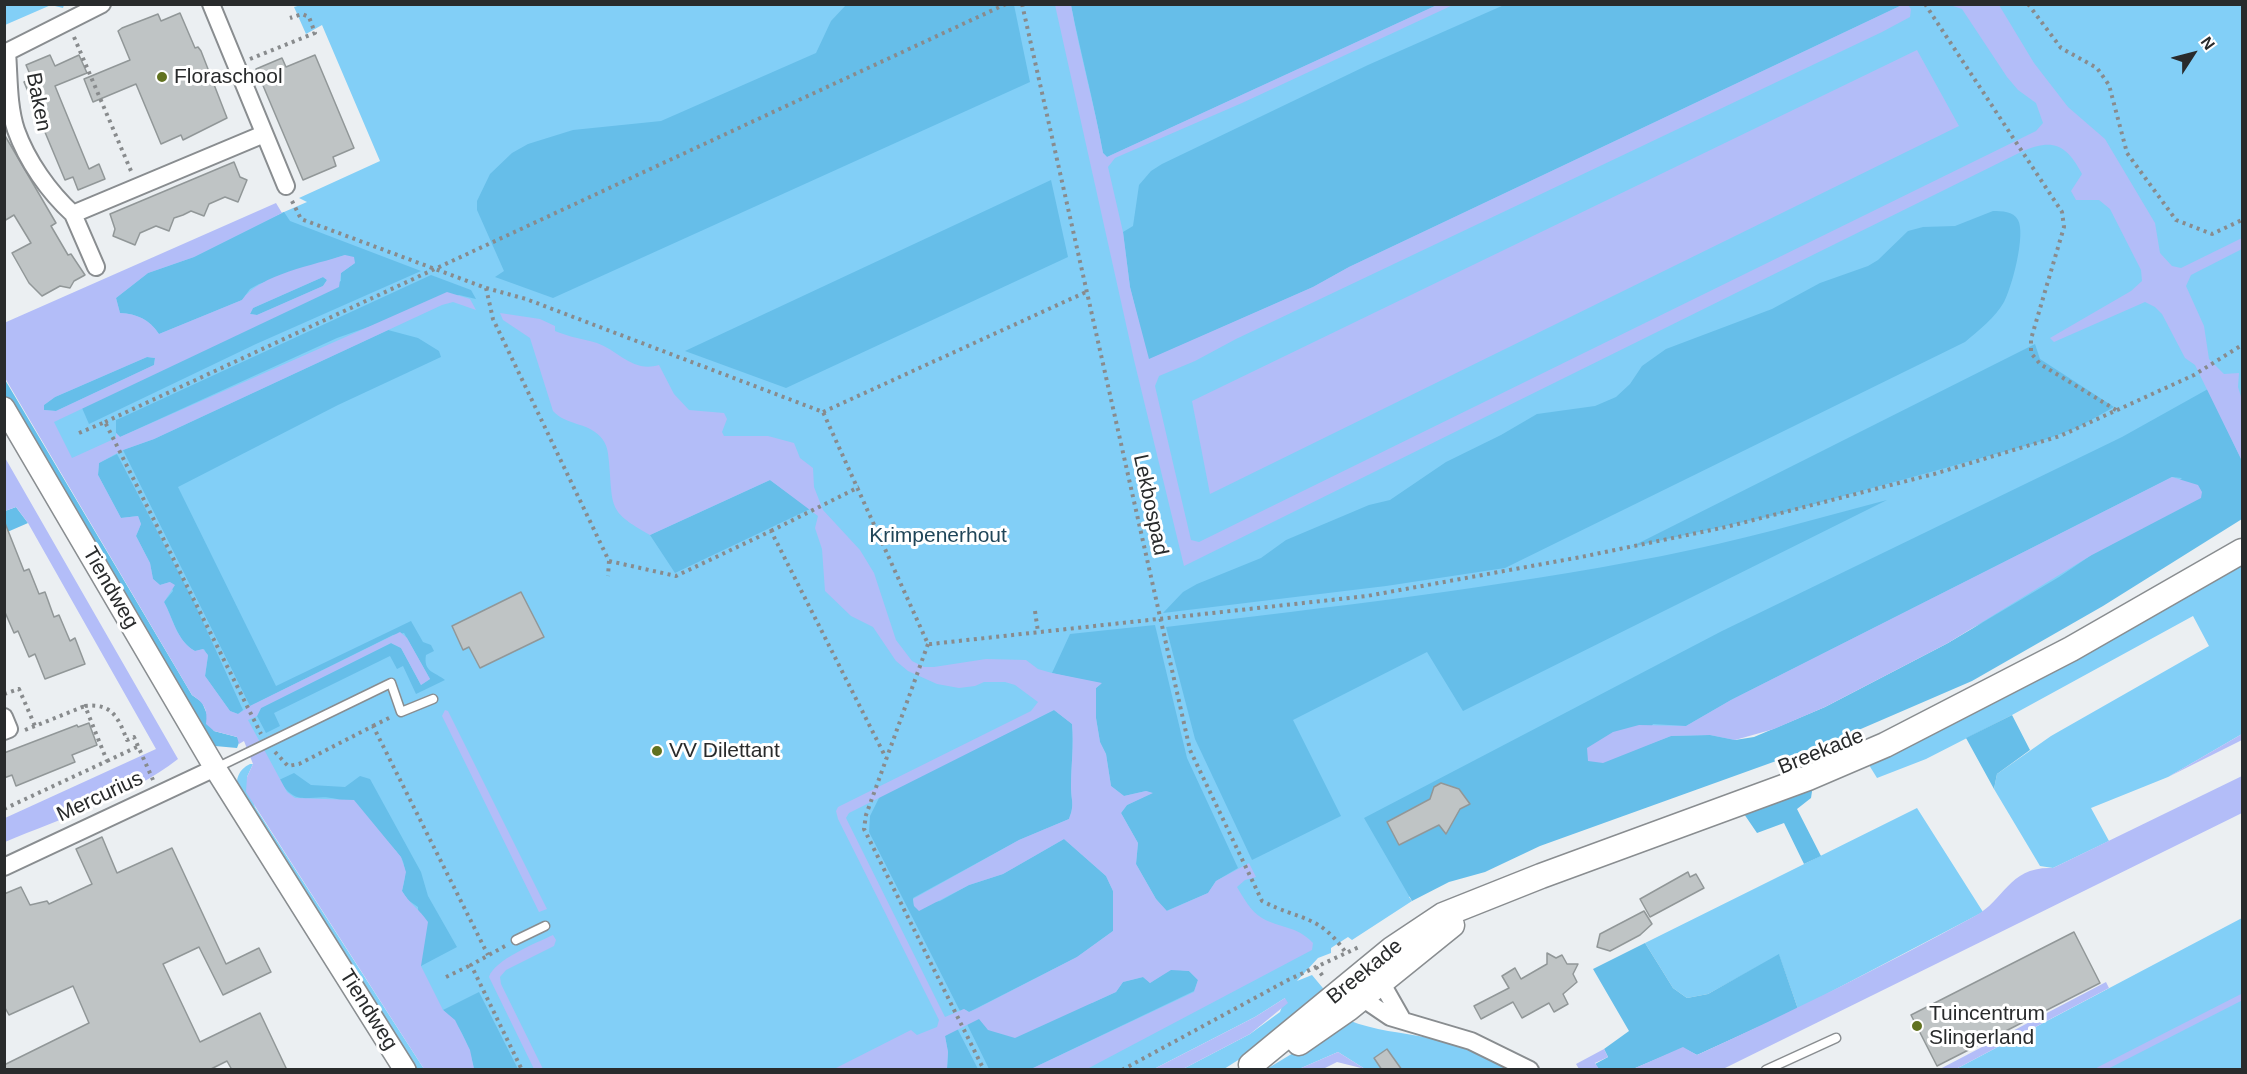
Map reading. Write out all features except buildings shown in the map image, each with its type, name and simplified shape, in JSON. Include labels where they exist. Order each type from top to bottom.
[{"type":"main road","name":"Breekade","points":[[1248,1067],[1490,897],[1562,868],[1808,778],[1885,745],[2071,649],[2242,551]]},
{"type":"street","name":"Baken","points":[[96,267],[73,214],[60,202],[37,171],[16,130],[7,52],[102,4]]},
{"type":"street","points":[[211,4],[286,186]]},
{"type":"street","points":[[73,214],[264,134]]},
{"type":"street","name":"Tiendweg","points":[[4,408],[215,768],[405,1070]]},
{"type":"street","name":"Mercurius","points":[[4,867],[215,768]]},
{"type":"street","points":[[1366,983],[1402,1019]]},
{"type":"street","points":[[1366,983],[1381,1012],[1471,1041],[1530,1070]]},
{"type":"lane","points":[[215,768],[391,682],[400,712],[433,699]]},
{"type":"lane","points":[[516,940],[545,926]]},
{"type":"lane","points":[[1766,1070],[1836,1038]]},
{"type":"path","points":[[79,433],[1006,4]]},
{"type":"path","name":"Lekbospad","points":[[1022,4],[1190,750],[1262,901],[1287,914],[1323,925],[1346,953]]},
{"type":"path","points":[[1925,4],[2062,212],[2064,227],[2031,339],[2031,353],[2040,364],[2116,411]]},
{"type":"path","points":[[2028,4],[2061,48],[2097,68],[2109,85],[2127,153],[2176,220],[2212,234],[2242,220]]},
{"type":"path","points":[[236,65],[315,33],[309,17],[302,14],[290,18]]},
{"type":"path","points":[[67,20],[137,186]]},
{"type":"path","points":[[294,206],[301,219],[432,269],[526,299],[823,412],[859,486],[928,644],[866,815],[864,829],[984,1070]]},
{"type":"path","points":[[486,288],[493,319],[609,561],[608,576]]},
{"type":"path","points":[[823,412],[1086,292]]},
{"type":"path","points":[[928,644],[1367,596],[1581,557],[1726,527],[1934,474],[2060,436],[2194,375],[2242,345]]},
{"type":"path","points":[[105,422],[266,744],[288,766],[299,764],[374,726],[488,955]]},
{"type":"path","points":[[609,561],[676,576],[825,505],[859,486]]},
{"type":"path","points":[[771,531],[886,759]]},
{"type":"path","points":[[1035,611],[1038,632]]},
{"type":"path","points":[[4,694],[19,689],[35,726]]},
{"type":"path","points":[[85,706],[107,761]]},
{"type":"path","points":[[6,726],[20,732],[85,706],[110,709],[117,716],[127,740],[134,737],[153,779]]},
{"type":"path","points":[[4,809],[139,746]]},
{"type":"path","points":[[446,977],[516,940]]},
{"type":"path","name":"Breekade","points":[[1122,1070],[1225,1012],[1346,953]]},
{"type":"path","points":[[471,965],[522,1070]]},
{"type":"green space","points":[[5,4],[64,5],[63,8],[51,5],[5,25]]},
{"type":"green space","name":"Krimpenerhout","points":[[301,5],[2242,5],[2242,501],[1434,881],[1409,897],[1412,901],[1352,940],[1348,937],[1331,948],[1331,953],[1318,958],[1297,981],[1312,975],[1327,993],[1273,1038],[1224,1069],[1183,1069],[1250,1034],[1280,1012],[1285,998],[1255,1017],[1154,1069],[452,1069],[5,362],[5,333],[307,202],[299,198],[380,161],[322,25],[306,34],[294,7]]},
{"type":"green space","points":[[2242,559],[2242,734],[2168,777],[2091,808],[2109,841],[2053,868],[2040,866],[1994,789],[1997,774],[2051,736],[2209,646],[2193,616],[2012,715],[1926,759],[1877,778],[1869,765]]},
{"type":"green space","points":[[250,764],[253,764],[247,777],[255,807],[424,1069],[413,1069],[237,791],[239,775]]},
{"type":"green space","points":[[1917,808],[1983,912],[1798,1009],[1779,955],[1708,994],[1687,998],[1673,988],[1645,943]]},
{"type":"green space","points":[[2242,918],[2242,1069],[1956,1069]]},
{"type":"green space","points":[[1348,1020],[1368,1027],[1450,1044],[1511,1069],[1365,1069],[1338,1052],[1299,1069],[1265,1070]]},
{"type":"shaded area","points":[[846,5],[1014,5],[1030,82],[553,298],[495,277],[504,271],[477,210],[477,201],[490,174],[512,153],[528,144],[573,130],[661,121],[816,53],[831,21]]},
{"type":"shaded area","points":[[1055,5],[1071,5],[1103,153],[1107,157],[1437,5],[1453,5],[1242,103],[1115,158],[1108,167],[1123,232],[1130,287],[1149,359],[1313,287],[1349,267],[1902,5],[1908,5],[1911,9],[1910,17],[1882,32],[1236,339],[1195,361],[1159,376],[1155,386],[1191,540],[1199,542],[2036,131],[2043,123],[2036,103],[2018,90],[2007,77],[1962,9],[1950,5],[1999,5],[2034,63],[2068,107],[2105,139],[2155,223],[2160,253],[2172,266],[2181,268],[2242,238],[2242,249],[2191,275],[2186,286],[2204,326],[2209,359],[2224,374],[2239,373],[2238,387],[2242,400],[2242,461],[2195,365],[2185,358],[2162,314],[2155,307],[2145,302],[2054,342],[2050,338],[2131,291],[2142,281],[2141,270],[2110,209],[2099,200],[2076,200],[2071,191],[2082,174],[2076,164],[2058,146],[2042,145],[2021,152],[1184,566],[1134,360]]},
{"type":"shaded area","points":[[1071,5],[1437,5],[1107,157],[1103,153]]},
{"type":"shaded area","points":[[1504,5],[1902,5],[1349,267],[1313,287],[1148,360],[1130,287],[1123,232],[1133,226],[1139,185],[1151,171],[1368,65]]},
{"type":"shaded area","points":[[1917,50],[1959,126],[1210,494],[1192,401]]},
{"type":"shaded area","points":[[1051,180],[1068,257],[786,388],[685,351]]},
{"type":"shaded area","points":[[276,203],[282,213],[194,257],[148,273],[116,298],[120,313],[142,318],[159,334],[242,300],[261,283],[275,277],[345,255],[354,257],[355,263],[341,273],[339,287],[54,422],[72,458],[116,438],[116,433],[120,437],[447,292],[470,299],[476,310],[453,302],[442,305],[154,439],[123,450],[99,463],[98,475],[121,518],[138,516],[141,524],[136,536],[150,563],[153,579],[160,585],[170,582],[175,585],[164,602],[176,629],[189,647],[195,651],[203,649],[208,655],[205,676],[230,711],[238,714],[400,632],[407,638],[430,679],[421,685],[401,648],[391,643],[261,708],[257,716],[248,720],[287,792],[295,798],[354,800],[401,857],[406,872],[402,891],[428,922],[421,966],[443,1010],[455,1020],[470,1050],[474,1069],[424,1069],[246,792],[247,777],[253,764],[244,741],[239,744],[237,737],[214,731],[206,724],[204,707],[192,695],[5,378],[4,323]],"holes":[[[323,277],[327,280],[323,286],[257,315],[250,314],[253,308]],[[147,357],[155,358],[154,365],[56,411],[44,410],[44,405],[55,397]]]},
{"type":"shaded area","points":[[1993,211],[2010,213],[2018,220],[2020,237],[2017,261],[2004,302],[1986,324],[1965,342],[1505,568],[1386,586],[1163,613],[1183,592],[1197,584],[1261,558],[1286,540],[1369,505],[1390,500],[1446,462],[1537,414],[1595,406],[1616,397],[1630,384],[1642,366],[1666,349],[1772,309],[1820,283],[1868,266],[1878,260],[1908,231],[1923,227],[1955,226]]},
{"type":"shaded area","points":[[284,212],[290,221],[421,271],[256,344],[89,424],[82,408],[341,281],[341,273],[355,263],[345,255],[259,284],[250,289],[242,300],[159,334],[142,318],[120,313],[116,298],[148,273],[194,257]]},
{"type":"shaded area","points":[[431,275],[471,290],[476,299],[459,295],[337,338],[120,437],[116,433],[116,420]]},
{"type":"shaded area","points":[[323,277],[327,280],[323,286],[257,315],[250,314],[253,308]]},
{"type":"shaded area","points":[[500,313],[540,319],[555,326],[555,331],[597,343],[634,364],[650,367],[659,365],[674,394],[689,410],[724,413],[727,419],[722,432],[724,436],[768,436],[794,443],[800,458],[813,468],[814,487],[823,510],[860,550],[874,573],[896,640],[912,661],[924,667],[934,667],[986,659],[1026,660],[1038,669],[1102,683],[1096,688],[1096,718],[1100,742],[1106,754],[1111,786],[1124,796],[1146,791],[1153,793],[1127,805],[1121,813],[1138,843],[1136,864],[1156,899],[1167,911],[1208,893],[1216,881],[1249,863],[1256,877],[1245,880],[1237,887],[1248,904],[1262,918],[1307,937],[1313,943],[1312,950],[1087,1069],[1031,1069],[1194,992],[1198,980],[1189,971],[1171,970],[1150,983],[1143,977],[1123,982],[1116,992],[1015,1038],[988,1030],[979,1019],[945,1036],[948,1052],[947,1069],[834,1069],[911,1030],[917,1035],[937,1027],[939,1020],[838,819],[836,811],[838,807],[1031,711],[1038,702],[1015,685],[1005,682],[984,682],[959,688],[937,684],[908,671],[896,661],[873,627],[851,616],[825,591],[822,549],[815,528],[818,516],[770,480],[650,535],[626,520],[615,507],[605,443],[592,430],[558,416],[553,411],[530,338],[503,320]],"holes":[[[1054,710],[1072,724],[1072,806],[1069,819],[1019,840],[913,899],[914,906],[919,911],[969,885],[1003,874],[1064,839],[1106,876],[1113,891],[1113,931],[1077,957],[976,1009],[969,1012],[964,1009],[945,1017],[846,818],[849,813]]]},
{"type":"shaded area","points":[[388,330],[418,338],[439,351],[441,357],[338,405],[178,487],[276,686],[411,621],[423,642],[431,645],[434,651],[426,655],[426,665],[445,680],[416,694],[403,666],[397,669],[390,656],[274,713],[280,726],[266,733],[257,716],[261,708],[391,643],[401,648],[421,685],[430,679],[404,633],[393,635],[250,706],[123,450],[154,439]]},
{"type":"shaded area","points":[[2035,344],[2040,359],[2114,407],[2077,428],[2036,443],[1771,516],[1631,547]]},
{"type":"shaded area","points":[[147,357],[155,358],[154,365],[56,411],[44,410],[44,405],[55,397]]},
{"type":"shaded area","points":[[4,378],[192,695],[202,702],[214,731],[237,737],[240,740],[237,748],[215,746],[206,740],[5,397]]},
{"type":"shaded area","points":[[2208,389],[2242,461],[2242,519],[2103,606],[1972,681],[1840,738],[1540,846],[1485,872],[1449,882],[1412,901],[1364,818],[1722,631],[2122,437]],"holes":[[[2172,477],[2182,478],[2090,556],[2059,577],[1948,643],[1825,707],[1754,737],[1735,740],[1710,735],[1671,736],[1636,749],[1653,724],[1686,726],[1731,700]]]},
{"type":"shaded area","points":[[117,454],[194,602],[243,710],[238,714],[230,711],[205,676],[208,656],[204,649],[195,651],[189,647],[176,630],[164,602],[173,591],[170,582],[160,585],[153,579],[150,563],[136,536],[141,524],[138,516],[121,518],[98,475],[99,463]]},
{"type":"shaded area","points":[[4,456],[178,759],[117,796],[5,842],[5,818],[156,749],[28,523],[16,507],[5,511]]},
{"type":"shaded area","points":[[2172,477],[2198,485],[2202,492],[2201,498],[2090,556],[1948,643],[1825,707],[1774,729],[1735,740],[1710,735],[1671,736],[1603,763],[1588,761],[1587,748],[1613,732],[1639,725],[1686,726],[1731,700]]},
{"type":"shaded area","points":[[770,480],[810,509],[675,573],[650,535]]},
{"type":"shaded area","points":[[1887,500],[1463,711],[1427,652],[1293,720],[1341,816],[1252,860],[1195,739],[1166,627],[1539,578],[1719,544]]},
{"type":"shaded area","points":[[16,507],[28,523],[5,533],[5,511]]},
{"type":"shaded area","points":[[1155,625],[1187,758],[1238,868],[1216,881],[1208,893],[1166,911],[1156,899],[1136,864],[1138,843],[1121,813],[1127,805],[1152,793],[1146,791],[1124,796],[1111,786],[1106,754],[1100,742],[1096,718],[1096,688],[1101,684],[1052,673],[1070,634]]},
{"type":"shaded area","points":[[445,710],[448,711],[547,909],[539,912],[442,716]]},
{"type":"shaded area","points":[[1054,710],[1072,724],[1072,806],[1069,819],[1019,840],[913,898],[914,906],[940,901],[969,885],[1003,874],[1064,839],[1106,876],[1113,891],[1113,931],[1077,957],[969,1012],[964,1009],[960,1011],[869,832],[870,816],[880,796]]},
{"type":"shaded area","points":[[2012,715],[2030,750],[1997,774],[1994,789],[1966,738]]},
{"type":"shaded area","points":[[2242,734],[2242,740],[2168,777]]},
{"type":"shaded area","points":[[294,773],[311,785],[345,787],[360,776],[370,779],[421,872],[428,896],[457,947],[421,966],[418,907],[408,900],[402,891],[405,867],[402,859],[382,836],[343,802],[328,797],[305,798],[292,795],[279,780]]},
{"type":"shaded area","points":[[2242,776],[2242,813],[1723,1069],[1633,1069],[1683,1047],[1697,1055],[1767,1022],[1872,971],[1975,916],[2026,872],[2053,868]]},
{"type":"shaded area","points":[[1813,785],[1811,798],[1797,809],[1821,856],[1804,864],[1784,823],[1757,833],[1742,811]]},
{"type":"shaded area","points":[[553,935],[556,940],[554,946],[506,970],[500,977],[501,984],[543,1069],[534,1069],[489,977],[492,971],[507,958]]},
{"type":"shaded area","points":[[1645,943],[1673,988],[1687,998],[1708,994],[1779,954],[1798,1009],[1697,1055],[1683,1048],[1633,1069],[1599,1069],[1595,1064],[1608,1057],[1604,1049],[1629,1031],[1593,969]]},
{"type":"shaded area","points":[[1171,969],[1189,971],[1198,980],[1194,991],[1031,1069],[989,1069],[967,1024],[979,1018],[1092,1003],[1116,992],[1123,982],[1143,977],[1150,983]]},
{"type":"shaded area","points":[[2106,982],[2109,988],[1956,1069],[1940,1069]]},
{"type":"shaded area","points":[[479,992],[518,1069],[474,1069],[464,1037],[455,1022],[443,1010]]},
{"type":"shaded area","points":[[1285,998],[1288,1003],[1250,1034],[1183,1069],[1154,1069],[1255,1017]]},
{"type":"shaded area","points":[[957,1028],[978,1069],[947,1069],[948,1052],[945,1036]]},
{"type":"shaded area","points":[[1604,1049],[1608,1057],[1595,1063],[1599,1069],[1579,1069],[1576,1064]]},
{"type":"shaded area","points":[[1338,1052],[1365,1069],[1337,1062],[1323,1069],[1299,1069]]},
{"type":"waterway","points":[[2099,1070],[2242,997]]},
{"type":"place","name":"Floraschool","points":[[162,77]]},
{"type":"place","name":"VV Dilettant","points":[[657,751]]},
{"type":"place","name":"Tuincentrum Slingerland","points":[[1917,1026]]}]
